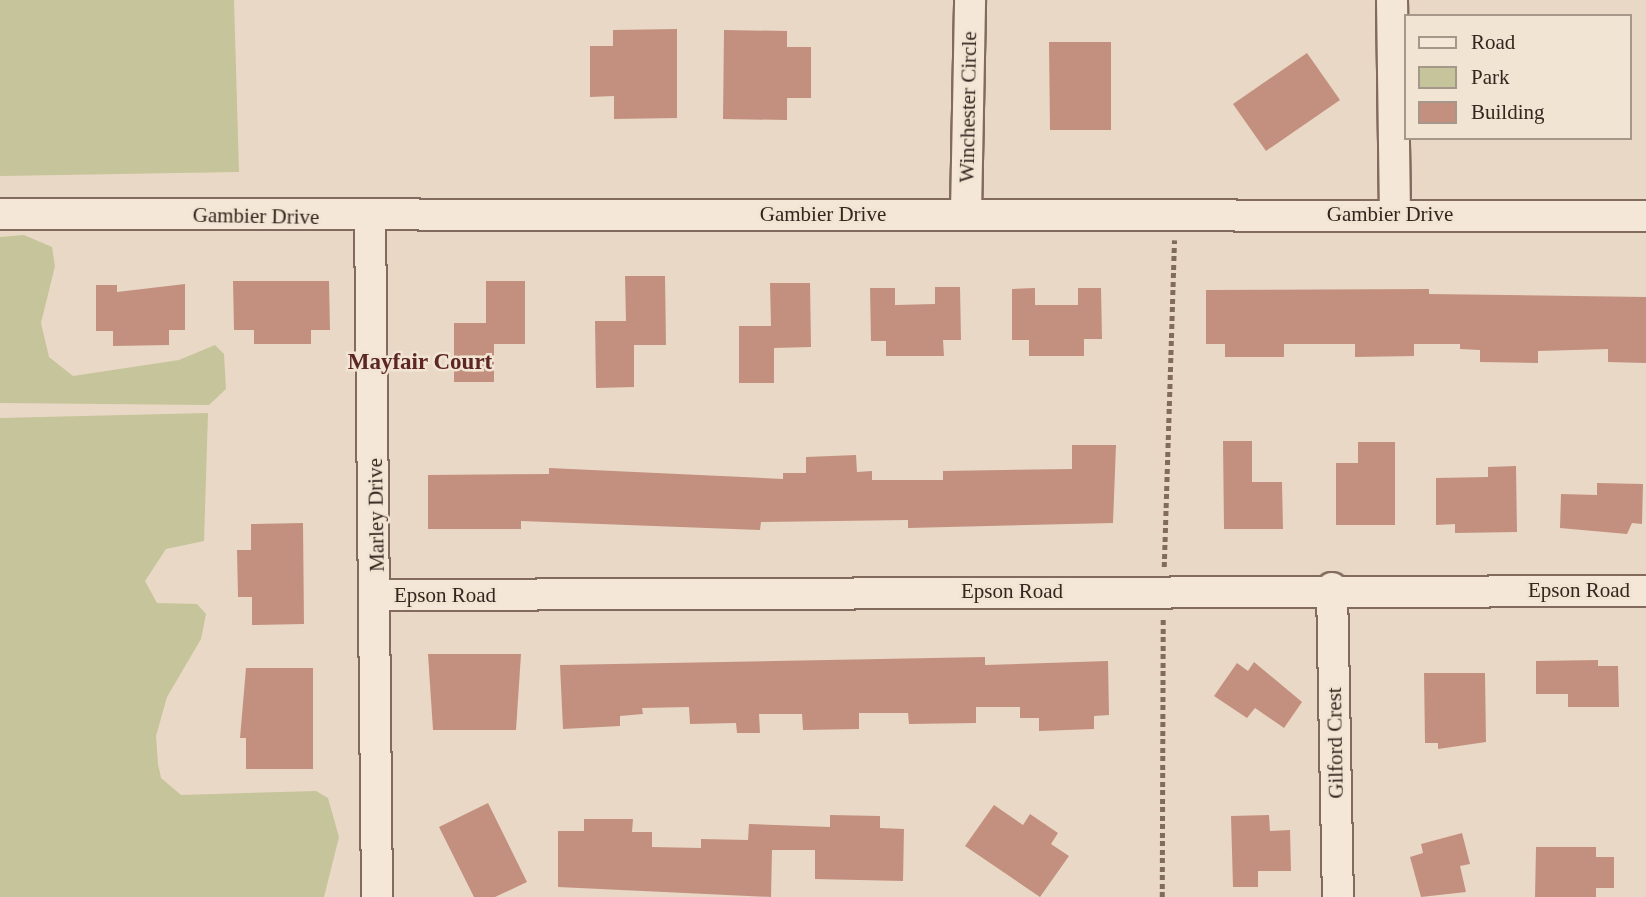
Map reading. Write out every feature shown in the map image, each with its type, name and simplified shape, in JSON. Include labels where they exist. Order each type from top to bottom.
[{"type":"street","name":"Winchester Circle","points":[[966,213],[970,0]]},
{"type":"street","points":[[1392,0],[1395,213]]},
{"type":"street","name":"Gambier Drive","points":[[0,214],[370,217],[1395,213],[1646,216]]},
{"type":"street","name":"Marley Drive","points":[[370,217],[378,596],[377,897]]},
{"type":"street","name":"Epson Road","points":[[378,596],[1332,589],[1646,591]]},
{"type":"street","name":"Gilford Crest","points":[[1332,589],[1338,897]]},
{"type":"path","points":[[1162,897],[1163,590],[1175,213]]},
{"type":"green space","points":[[0,0],[234,0],[239,172],[0,176]]},
{"type":"green space","points":[[24,235],[52,247],[55,266],[41,323],[49,357],[73,376],[179,360],[215,345],[224,354],[226,389],[209,405],[0,403],[0,237]]},
{"type":"green space","points":[[208,413],[204,541],[166,549],[145,581],[157,603],[197,604],[206,614],[201,639],[167,697],[156,736],[161,778],[181,795],[316,791],[328,798],[339,837],[324,897],[0,897],[0,418]]},
{"type":"building","points":[[677,29],[677,118],[614,119],[614,96],[590,97],[590,46],[613,46],[613,30]]},
{"type":"building","points":[[724,30],[787,31],[787,47],[811,47],[811,98],[787,98],[787,120],[723,119]]},
{"type":"building","points":[[1049,42],[1111,42],[1111,130],[1050,130]]},
{"type":"building","points":[[1307,53],[1340,100],[1266,151],[1233,104]]},
{"type":"building","points":[[625,276],[665,276],[666,345],[634,345],[634,387],[596,388],[595,321],[626,321]]},
{"type":"building","points":[[233,281],[329,281],[330,330],[311,330],[311,344],[254,344],[254,330],[234,330]]},
{"type":"building","points":[[486,281],[525,281],[525,344],[494,344],[494,382],[454,382],[454,323],[486,323]]},
{"type":"building","points":[[770,283],[810,283],[811,347],[774,348],[774,383],[739,383],[739,326],[771,326]]},
{"type":"building","points":[[185,284],[185,330],[169,330],[169,345],[113,346],[113,331],[96,331],[96,285],[117,285],[117,292]]},
{"type":"building","points":[[935,287],[960,287],[961,340],[943,340],[944,356],[886,356],[886,341],[871,341],[870,288],[895,288],[895,305],[935,304]]},
{"type":"building","points":[[1035,288],[1035,305],[1078,305],[1078,288],[1101,288],[1102,339],[1084,339],[1084,356],[1029,356],[1029,340],[1012,340],[1012,289]]},
{"type":"building","points":[[1429,289],[1429,294],[1646,297],[1646,363],[1608,362],[1608,349],[1538,351],[1538,363],[1480,362],[1480,350],[1460,349],[1460,344],[1414,344],[1414,356],[1355,357],[1355,344],[1284,344],[1284,357],[1225,357],[1225,344],[1206,344],[1206,290]]},
{"type":"building","points":[[1223,441],[1252,441],[1252,482],[1282,482],[1283,529],[1224,529]]},
{"type":"building","points":[[1358,442],[1395,442],[1395,525],[1336,525],[1336,463],[1358,463]]},
{"type":"building","points":[[1072,445],[1116,445],[1113,523],[908,528],[908,520],[761,522],[760,530],[521,521],[521,529],[428,529],[428,475],[549,474],[549,468],[783,479],[783,473],[806,473],[806,457],[856,455],[857,472],[872,471],[872,480],[943,480],[943,471],[1072,469]]},
{"type":"building","points":[[1516,466],[1517,532],[1455,533],[1455,524],[1436,525],[1436,478],[1488,477],[1488,467]]},
{"type":"building","points":[[1597,483],[1643,484],[1642,524],[1632,523],[1627,534],[1560,528],[1561,494],[1597,495]]},
{"type":"building","points":[[303,523],[304,624],[252,625],[252,597],[238,597],[237,550],[251,550],[251,524]]},
{"type":"building","points":[[428,654],[521,654],[516,730],[433,730]]},
{"type":"building","points":[[985,657],[985,665],[1108,661],[1109,715],[1094,716],[1094,729],[1039,731],[1039,718],[1020,718],[1020,707],[976,707],[976,723],[909,724],[908,713],[859,713],[859,729],[803,730],[802,714],[759,714],[760,733],[737,733],[736,723],[690,724],[689,707],[642,708],[643,714],[620,716],[620,726],[563,729],[560,665]]},
{"type":"building","points":[[1598,660],[1598,666],[1618,666],[1619,707],[1568,707],[1568,694],[1536,694],[1536,661]]},
{"type":"building","points":[[1254,662],[1302,702],[1284,728],[1255,708],[1247,718],[1214,696],[1237,663],[1248,671]]},
{"type":"building","points":[[246,668],[313,668],[313,769],[246,769],[246,738],[240,738]]},
{"type":"building","points":[[1424,673],[1485,673],[1486,742],[1438,749],[1438,743],[1425,743]]},
{"type":"building","points":[[488,803],[527,882],[495,897],[474,897],[439,827]]},
{"type":"building","points":[[994,805],[1023,825],[1030,814],[1058,833],[1051,844],[1069,856],[1040,897],[965,846]]},
{"type":"building","points":[[830,815],[880,816],[880,828],[904,829],[903,881],[815,879],[815,850],[772,850],[771,897],[558,887],[558,831],[584,831],[584,819],[633,819],[632,832],[652,832],[652,847],[701,848],[701,839],[748,840],[749,824],[830,827]]},
{"type":"building","points":[[1269,815],[1270,831],[1290,830],[1291,871],[1258,871],[1258,887],[1233,887],[1231,816]]},
{"type":"building","points":[[1462,833],[1470,864],[1460,866],[1466,892],[1421,897],[1410,857],[1423,853],[1421,844]]},
{"type":"building","points":[[1536,847],[1596,847],[1596,857],[1614,857],[1614,888],[1596,888],[1596,897],[1535,897]]},
{"type":"district","name":"Mayfair Court","points":[[420,362]]}]
